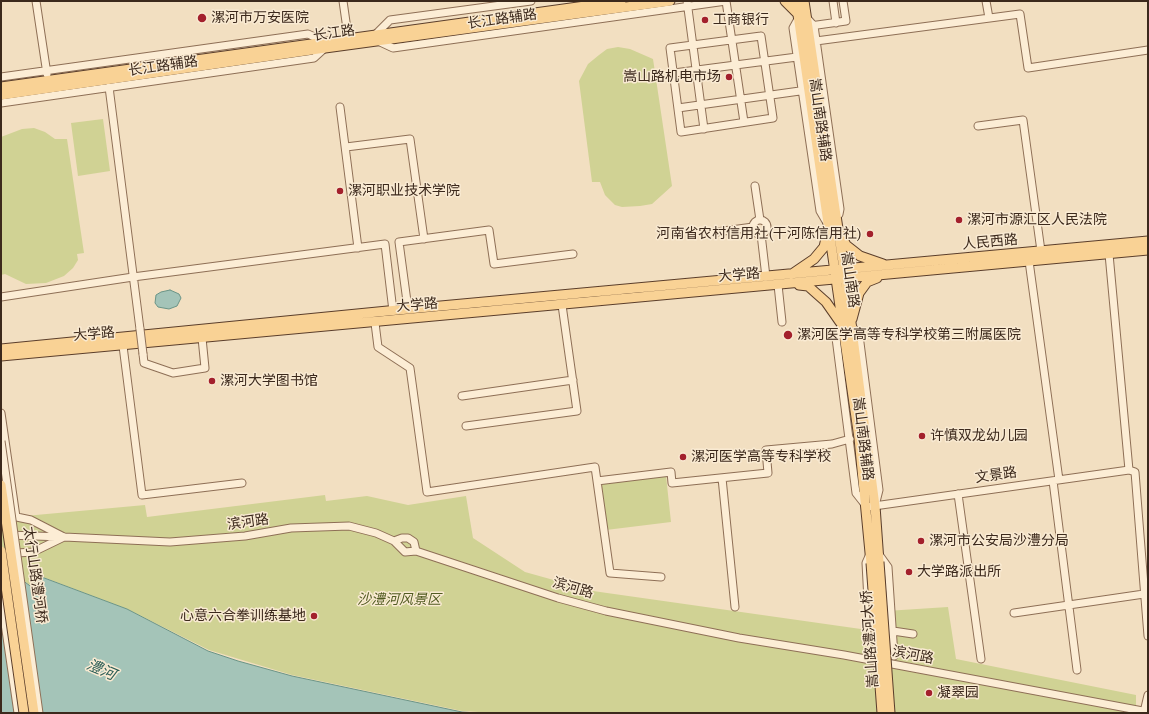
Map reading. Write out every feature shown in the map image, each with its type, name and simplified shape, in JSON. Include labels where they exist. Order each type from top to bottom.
[{"type":"main road","name":"长江路","points":[[377,38],[579,4],[621,1]]},
{"type":"main road","name":"长江路","points":[[1,88],[48,80],[670,1]]},
{"type":"main road","points":[[785,1],[805,21]]},
{"type":"main road","name":"嵩山南路","points":[[796,1],[805,21],[833,226],[835,280],[846,324]]},
{"type":"main road","name":"嵩山南路","points":[[804,1],[806,90],[844,274],[846,324],[871,506],[875,562]]},
{"type":"main road","name":"长江路","points":[[1,95],[324,45]]},
{"type":"main road","points":[[833,226],[846,245],[860,256],[888,265]]},
{"type":"main road","points":[[833,226],[824,247],[814,259],[792,279],[808,286],[826,302],[846,324],[859,293],[867,282],[888,275]]},
{"type":"main road","name":"人民西路","points":[[834,270],[844,274],[888,275],[1029,261],[1109,250],[1148,242]]},
{"type":"main road","name":"人民西路","points":[[835,280],[844,274],[888,265],[1042,251],[1148,250]]},
{"type":"main road","name":"大学路","points":[[1,349],[408,309],[689,289],[778,285],[792,279],[834,270]]},
{"type":"main road","name":"大学路","points":[[1,356],[562,305],[689,289],[766,277],[835,280]]},
{"type":"main road","name":"太行山路澧河桥","points":[[1,484],[12,535],[34,713]]},
{"type":"main road","points":[[1,553],[24,713]]},
{"type":"main road","name":"嵩山路澧河大桥","points":[[875,562],[882,713]]},
{"type":"main road","name":"嵩山路澧河大桥","points":[[875,562],[890,713]]},
{"type":"street","points":[[36,1],[48,80]]},
{"type":"street","points":[[343,1],[349,42]]},
{"type":"street","name":"长江路辅路","points":[[531,1],[390,20],[377,38],[393,48],[687,4],[726,1]]},
{"type":"street","points":[[726,1],[744,122]]},
{"type":"street","points":[[833,1],[836,23]]},
{"type":"street","points":[[805,21],[836,23],[846,21],[844,1]]},
{"type":"street","points":[[986,1],[989,18]]},
{"type":"street","points":[[516,2],[518,14]]},
{"type":"street","points":[[687,4],[704,129]]},
{"type":"street","points":[[816,41],[1020,14],[1028,68],[1148,50]]},
{"type":"street","name":"嵩山南路辅路","points":[[806,90],[797,57],[793,28],[805,21],[816,41],[840,209],[833,226]]},
{"type":"street","name":"长江路辅路","points":[[1,77],[308,34],[324,45],[314,58],[1,103]]},
{"type":"street","points":[[761,36],[773,118],[681,132],[670,48],[732,40],[761,36]]},
{"type":"street","points":[[674,73],[797,57]]},
{"type":"street","points":[[109,87],[144,363],[173,373],[205,368],[202,338]]},
{"type":"street","points":[[678,108],[806,90]]},
{"type":"street","points":[[340,107],[358,248]]},
{"type":"street","points":[[978,126],[1023,120],[1042,251]]},
{"type":"street","points":[[346,147],[410,140],[424,239]]},
{"type":"street","points":[[755,186],[760,220]]},
{"type":"street","points":[[708,233],[753,227],[754,224],[760,220]]},
{"type":"street","points":[[753,227],[755,233],[761,234],[766,232],[768,227],[764,221],[760,220]]},
{"type":"street","points":[[1,297],[133,277],[489,230],[494,264],[573,254]]},
{"type":"street","points":[[761,234],[766,277]]},
{"type":"street","points":[[399,242],[408,309]]},
{"type":"street","points":[[385,244],[393,311]]},
{"type":"street","points":[[1109,250],[1130,470],[1135,472],[1148,636]]},
{"type":"street","points":[[1029,261],[1056,480],[1069,606],[1078,670]]},
{"type":"street","points":[[778,285],[782,322]]},
{"type":"street","points":[[466,426],[577,411],[562,305]]},
{"type":"street","points":[[375,323],[378,347],[410,368],[427,492],[595,467],[610,573],[661,577]]},
{"type":"street","name":"嵩山南路辅路","points":[[846,324],[836,338],[856,493],[871,506]]},
{"type":"street","points":[[123,346],[142,494],[242,483]]},
{"type":"street","points":[[462,396],[573,380]]},
{"type":"street","points":[[1,413],[14,517]]},
{"type":"street","points":[[597,481],[671,472],[672,483],[768,473],[766,450],[832,444],[850,439]]},
{"type":"street","name":"太行山路澧河桥","points":[[1,441],[14,517],[12,535],[39,713]]},
{"type":"street","name":"文景路","points":[[871,506],[1130,470]]},
{"type":"street","points":[[722,478],[736,607]]},
{"type":"street","points":[[958,494],[981,659]]},
{"type":"street","name":"滨河路","points":[[1,514],[31,520],[64,537],[170,542],[245,536],[291,528],[349,526],[371,532],[394,541],[405,552],[416,551],[558,598],[606,611],[739,638],[844,655],[1146,712]]},
{"type":"street","points":[[12,535],[64,537]]},
{"type":"street","points":[[1,553],[33,552],[64,537]]},
{"type":"street","points":[[394,541],[402,538],[408,538],[414,542],[416,551]]},
{"type":"street","points":[[870,638],[866,563],[874,553],[888,567],[894,656]]},
{"type":"street","points":[[1014,613],[1144,594]]},
{"type":"street","points":[[1,596],[18,713]]},
{"type":"street","points":[[893,631],[913,634]]},
{"type":"street","points":[[1146,712],[1148,695]]},
{"type":"green space","points":[[618,47],[630,49],[653,59],[672,186],[652,204],[622,207],[615,205],[605,195],[600,182],[592,182],[579,81],[588,64],[607,49]]},
{"type":"green space","points":[[103,119],[110,171],[78,176],[71,123]]},
{"type":"green space","points":[[34,128],[45,132],[55,139],[67,139],[84,253],[77,254],[78,260],[73,268],[64,276],[46,283],[26,284],[5,274],[1,275],[1,137],[22,129]]},
{"type":"green space","points":[[666,476],[671,522],[606,530],[601,484]]},
{"type":"green space","name":"沙澧河风景区","points":[[325,495],[326,501],[367,496],[408,505],[466,496],[473,538],[525,572],[593,591],[889,633],[886,611],[948,607],[956,659],[1136,695],[1136,706],[1148,708],[1148,713],[495,713],[462,711],[292,675],[209,650],[127,609],[40,576],[35,580],[33,587],[18,577],[1,577],[1,517],[16,520],[25,516],[145,505],[147,517]]},
{"type":"water","points":[[170,290],[179,294],[181,298],[177,306],[169,309],[158,307],[155,303],[156,295]]},
{"type":"water","name":"澧河","points":[[39,576],[127,609],[208,651],[238,661],[292,676],[462,712],[477,713],[1,713],[1,578],[18,577],[33,588],[35,580]]},
{"type":"place","name":"漯河市万安医院","points":[[202,18]]},
{"type":"place","name":"工商银行","points":[[705,20]]},
{"type":"place","name":"嵩山路机电市场","points":[[729,77]]},
{"type":"place","name":"漯河职业技术学院","points":[[340,191]]},
{"type":"place","name":"漯河市源汇区人民法院","points":[[959,220]]},
{"type":"place","name":"河南省农村信用社(干河陈信用社)","points":[[870,234]]},
{"type":"place","name":"漯河医学高等专科学校第三附属医院","points":[[788,335]]},
{"type":"place","name":"漯河大学图书馆","points":[[212,381]]},
{"type":"place","name":"许慎双龙幼儿园","points":[[922,436]]},
{"type":"place","name":"漯河医学高等专科学校","points":[[683,457]]},
{"type":"place","name":"漯河市公安局沙澧分局","points":[[921,541]]},
{"type":"place","name":"大学路派出所","points":[[909,572]]},
{"type":"place","name":"心意六合拳训练基地","points":[[314,616]]},
{"type":"place","name":"凝翠园","points":[[929,693]]}]
